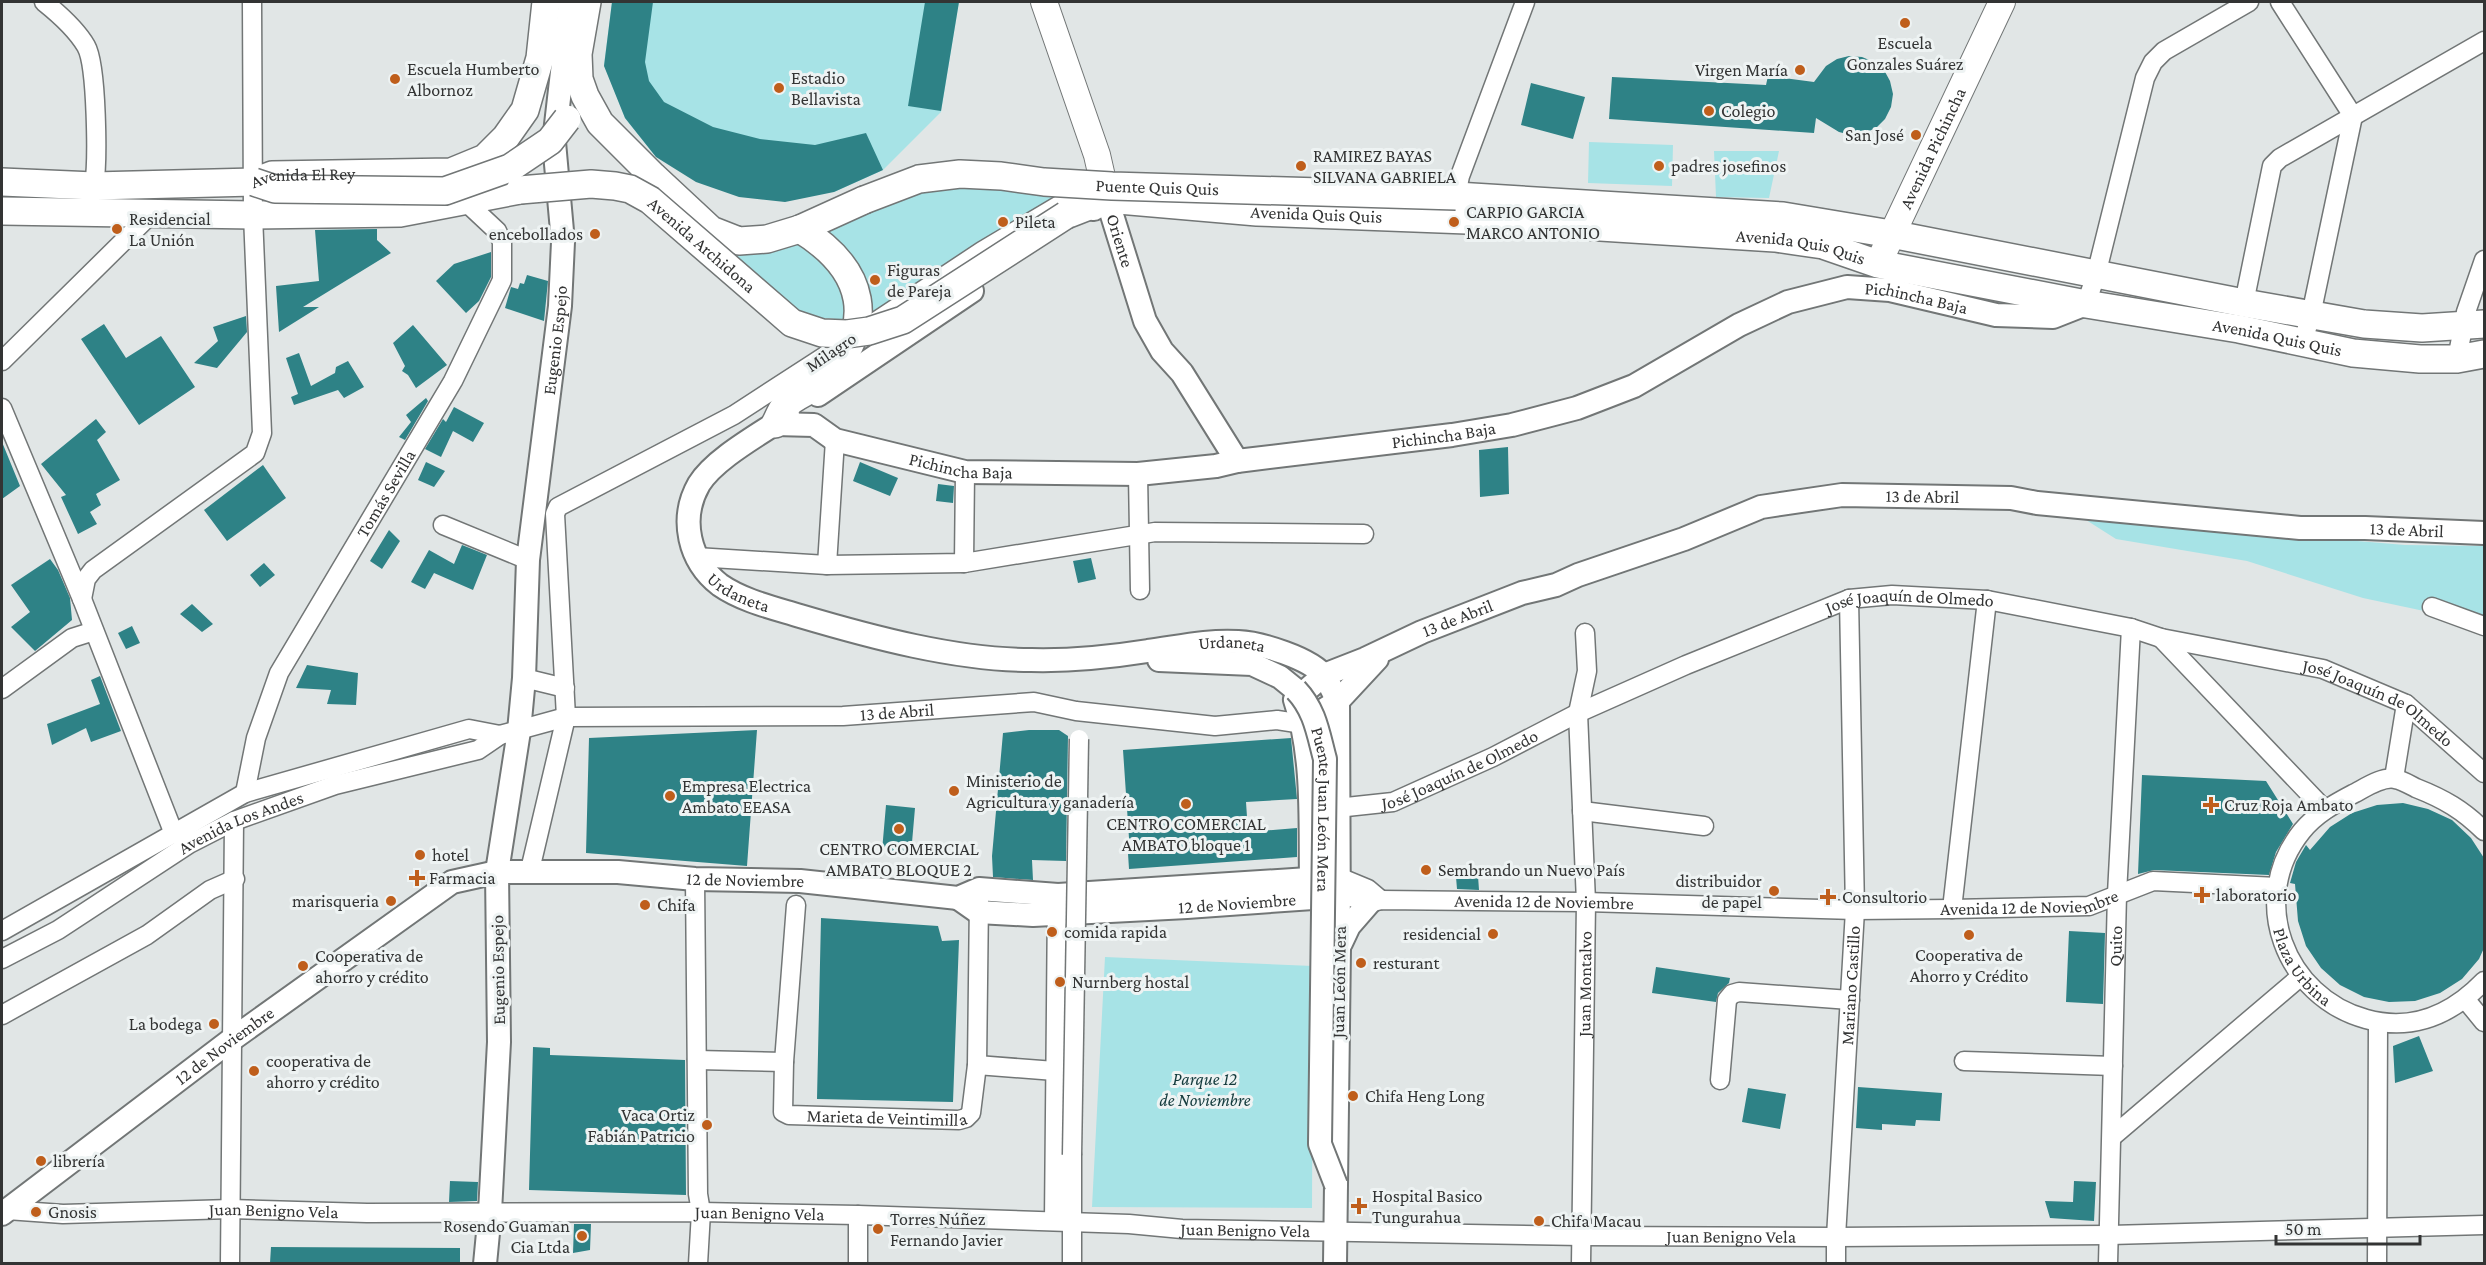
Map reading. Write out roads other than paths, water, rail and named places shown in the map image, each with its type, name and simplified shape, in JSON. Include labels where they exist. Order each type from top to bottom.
[{"type":"main road","name":"Avenida El Rey","points":[[2,182],[94,186],[254,182],[272,175],[452,172],[485,158],[506,137],[525,110],[540,58],[546,2]]},
{"type":"main road","name":"Puente Quis Quis","points":[[588,2],[578,54],[579,79],[585,96],[600,123],[711,230],[739,241],[767,239],[800,229],[864,200],[919,179],[960,174],[1112,186],[1456,196]]},
{"type":"main road","name":"Oriente","points":[[1044,2],[1097,155],[1105,190]]},
{"type":"main road","name":"Avenida Pichincha","points":[[1878,264],[2002,2]]},
{"type":"main road","points":[[254,182],[275,189],[445,191],[510,168],[550,141],[585,96]]},
{"type":"main road","name":"Avenida Archidona","points":[[253,215],[400,213],[520,190],[591,184],[630,189],[650,200],[792,323],[822,333],[847,334],[869,331],[903,320],[1105,190]]},
{"type":"main road","name":"Avenida Quis Quis","points":[[1105,190],[1257,212],[1519,222],[1741,235],[1823,245],[1878,264],[2086,304],[2239,329],[2352,353],[2420,359],[2457,359],[2484,354]]},
{"type":"main road","name":"Avenida Quis Quis","points":[[1456,196],[1783,216],[1891,234],[2096,275],[2364,324],[2422,328],[2474,325]]},
{"type":"main road","name":"Avenida El Rey","points":[[2,211],[253,215]]},
{"type":"main road","points":[[775,424],[784,407],[821,382],[837,365],[854,337],[858,300],[854,284],[836,255],[800,229]]},
{"type":"street","points":[[44,2],[59,14],[87,47],[95,82],[94,186]]},
{"type":"street","points":[[82,599],[86,579],[93,570],[255,453],[262,433],[253,215],[252,2]]},
{"type":"street","name":"Eugenio Espejo","points":[[485,1263],[499,1042],[497,872],[509,733],[524,678],[528,560],[560,306],[563,242],[554,142],[570,2]]},
{"type":"street","points":[[1456,196],[1460,176],[1525,2]]},
{"type":"street","points":[[2086,304],[2096,275],[2145,78],[2153,62],[2164,51],[2249,2]]},
{"type":"street","points":[[2280,2],[2353,116],[2311,315],[2302,344]]},
{"type":"street","points":[[2244,303],[2272,166],[2280,158],[2484,41]]},
{"type":"street","name":"Milagro","points":[[565,688],[555,514],[558,507],[565,501],[734,415],[982,251],[1105,190]]},
{"type":"street","name":"Urdaneta","points":[[1105,190],[740,447],[705,476],[693,496],[688,517],[689,538],[696,556],[710,576],[727,590],[761,604],[858,633],[949,652],[1030,660],[1105,657],[1197,644],[1238,642],[1274,649],[1313,667],[1324,675]]},
{"type":"street","name":"Oriente","points":[[1105,190],[1145,321],[1162,351],[1182,373],[1237,461]]},
{"type":"street","name":"Tomás Sevilla","points":[[244,793],[256,738],[279,673],[453,381],[502,280],[502,242],[497,231],[466,202]]},
{"type":"street","points":[[2,361],[151,214]]},
{"type":"street","points":[[2457,359],[2474,325],[2484,260]]},
{"type":"street","name":"Pichincha Baja","points":[[775,424],[814,425],[835,440],[965,472],[1138,474],[1452,435],[1512,425],[1577,408],[1634,386],[1739,325],[1788,302],[1847,287],[1890,290],[1996,315],[2053,317],[2086,304]]},
{"type":"street","points":[[2,408],[82,599],[174,834]]},
{"type":"street","points":[[827,565],[835,440]]},
{"type":"street","points":[[964,563],[965,472]]},
{"type":"street","points":[[1138,474],[1140,590]]},
{"type":"street","name":"13 de Abril","points":[[1277,720],[1296,695],[1324,675],[1422,632],[1511,597],[1556,585],[1578,575],[1684,539],[1761,507],[1842,495],[2012,498],[2037,503],[2300,528],[2484,533]]},
{"type":"street","points":[[443,525],[528,560]]},
{"type":"street","points":[[696,556],[827,565],[964,563],[1155,532],[1364,534]]},
{"type":"street","name":"José Joaquín de Olmedo","points":[[1337,808],[1393,802],[1493,757],[1578,713],[1686,665],[1849,599],[1892,595],[1986,600],[2131,628],[2161,638],[2323,669],[2406,704],[2484,773]]},
{"type":"street","name":"Mariano Castillo","points":[[1836,1263],[1855,910],[1849,599]]},
{"type":"street","points":[[1952,909],[1986,600]]},
{"type":"street","points":[[2432,607],[2484,626]]},
{"type":"street","name":"Quito","points":[[2108,1263],[2117,894],[2131,628]]},
{"type":"street","points":[[2,689],[72,638],[94,631]]},
{"type":"street","name":"Juan Montalvo","points":[[1581,1263],[1586,902],[1578,713],[1587,671],[1586,633]]},
{"type":"street","points":[[2161,638],[2325,810]]},
{"type":"street","name":"13 de Abril","points":[[509,733],[566,717],[843,716],[1034,702],[1076,711],[1215,726],[1277,720],[1303,724],[1338,700],[1386,649]]},
{"type":"street","name":"Puente Juan León Mera","points":[[1105,657],[1252,664],[1280,677],[1296,695],[1308,702],[1314,713],[1325,759],[1320,1144],[1336,1185]]},
{"type":"street","points":[[1324,675],[1338,700]]},
{"type":"street","points":[[524,678],[565,688],[566,717],[530,870]]},
{"type":"street","points":[[1296,695],[1308,762],[1311,879]]},
{"type":"street","name":"Juan León Mera","points":[[1335,1263],[1340,947],[1337,808],[1338,700]]},
{"type":"street","points":[[2406,704],[2394,778],[2437,796],[2464,811],[2484,831]]},
{"type":"street","points":[[1063,1221],[1072,1155],[1079,739],[1076,711]]},
{"type":"street","name":"Avenida Los Andes","points":[[2,931],[244,793],[469,729],[509,733]]},
{"type":"street","name":"Avenida Los Andes","points":[[2,959],[58,930],[189,844],[234,821],[335,785],[478,750],[509,733]]},
{"type":"street","name":"Plaza Urbina","points":[[2394,778],[2374,783],[2325,810],[2302,831],[2286,857],[2277,887],[2277,918],[2284,949],[2300,977],[2322,999],[2348,1014],[2378,1023],[2409,1023],[2439,1016],[2466,1000],[2484,981]]},
{"type":"street","points":[[1582,811],[1704,826]]},
{"type":"street","points":[[230,1263],[234,821]]},
{"type":"street","name":"12 de Noviembre","points":[[4,1212],[231,1040],[452,882],[497,872],[530,870],[618,872],[695,879],[800,881],[958,898],[978,912],[1033,915],[1057,904],[1311,879],[1339,885]]},
{"type":"street","points":[[2,1015],[147,935],[210,890],[235,879]]},
{"type":"street","points":[[695,879],[698,1194],[701,1212],[698,1263]]},
{"type":"street","name":"Avenida 12 de Noviembre","points":[[1375,902],[1586,902],[1855,910],[1952,909],[2089,906],[2153,881],[2277,887]]},
{"type":"street","points":[[1339,885],[1368,889],[1375,902],[1349,926],[1340,947]]},
{"type":"street","name":"12 de Noviembre","points":[[958,898],[979,889],[1057,904],[1187,907],[1313,898],[1339,885]]},
{"type":"street","name":"Marieta de Veintimilla","points":[[796,905],[784,1062],[783,1112],[789,1115],[959,1120],[971,1113],[977,1065],[979,889]]},
{"type":"street","points":[[1057,904],[1055,1071],[1063,1221],[1072,1263]]},
{"type":"street","points":[[2112,1137],[2300,977]]},
{"type":"street","points":[[1720,1080],[1727,1000],[1732,994],[1739,992],[1850,1000]]},
{"type":"street","points":[[2466,1000],[2484,1022]]},
{"type":"street","points":[[2377,1263],[2378,1023]]},
{"type":"street","points":[[698,1060],[784,1062]]},
{"type":"street","points":[[1964,1061],[2113,1066]]},
{"type":"street","points":[[977,1065],[1055,1071]]},
{"type":"street","name":"Juan Benigno Vela","points":[[4,1212],[63,1214],[230,1209],[368,1213],[701,1212],[1063,1221],[1182,1229],[1581,1236],[2110,1235],[2484,1225]]},
{"type":"street","points":[[858,1215],[858,1263]]},
{"type":"place","name":"Escuela Gonzales Suárez","points":[[1905,23]]},
{"type":"place","name":"Virgen María","points":[[1800,70]]},
{"type":"place","name":"Escuela Humberto Albornoz","points":[[395,79]]},
{"type":"place","name":"Estadio Bellavista","points":[[779,88]]},
{"type":"place","name":"Colegio","points":[[1709,111]]},
{"type":"place","name":"San José","points":[[1916,135]]},
{"type":"place","name":"RAMIREZ BAYAS SILVANA GABRIELA","points":[[1301,166]]},
{"type":"place","name":"padres josefinos","points":[[1659,166]]},
{"type":"place","name":"Pileta","points":[[1003,222]]},
{"type":"place","name":"CARPIO GARCIA MARCO ANTONIO","points":[[1454,222]]},
{"type":"place","name":"Residencial La Unión","points":[[117,229]]},
{"type":"place","name":"encebollados","points":[[595,234]]},
{"type":"place","name":"Figuras de Pareja","points":[[875,280]]},
{"type":"place","name":"Ministerio de Agricultura y ganadería","points":[[954,791]]},
{"type":"place","name":"Empresa Electrica Ambato EEASA","points":[[670,796]]},
{"type":"place","name":"CENTRO COMERCIAL AMBATO bloque 1","points":[[1186,804]]},
{"type":"place","name":"Cruz Roja Ambato","points":[[2211,805]]},
{"type":"place","name":"CENTRO COMERCIAL AMBATO BLOQUE 2","points":[[899,829]]},
{"type":"place","name":"hotel","points":[[420,855]]},
{"type":"place","name":"Sembrando un Nuevo País","points":[[1426,870]]},
{"type":"place","name":"Farmacia","points":[[417,878]]},
{"type":"place","name":"distribuidor de papel","points":[[1774,891]]},
{"type":"place","name":"laboratorio","points":[[2202,895]]},
{"type":"place","name":"Consultorio","points":[[1828,897]]},
{"type":"place","name":"marisqueria","points":[[391,901]]},
{"type":"place","name":"Chifa","points":[[645,905]]},
{"type":"place","name":"comida rapida","points":[[1052,932]]},
{"type":"place","name":"residencial","points":[[1493,934]]},
{"type":"place","name":"Cooperativa de Ahorro y Crédito","points":[[1969,935]]},
{"type":"place","name":"resturant","points":[[1361,963]]},
{"type":"place","name":"Cooperativa de ahorro y crédito","points":[[303,966]]},
{"type":"place","name":"Nurnberg hostal","points":[[1060,982]]},
{"type":"place","name":"La bodega","points":[[214,1024]]},
{"type":"place","name":"cooperativa de ahorro y crédito","points":[[254,1071]]},
{"type":"place","name":"Chifa Heng Long","points":[[1353,1096]]},
{"type":"place","name":"Vaca Ortiz Fabián Patricio","points":[[707,1125]]},
{"type":"place","name":"librería","points":[[41,1161]]},
{"type":"place","name":"Hospital Basico Tungurahua","points":[[1359,1206]]},
{"type":"place","name":"Gnosis","points":[[36,1212]]},
{"type":"place","name":"Chifa Macau","points":[[1539,1221]]},
{"type":"place","name":"Torres Núñez Fernando Javier","points":[[878,1229]]},
{"type":"place","name":"Rosendo Guaman Cia Ltda","points":[[582,1236]]},
{"type":"park label","name":"Parque 12 de Noviembre","points":[[1205,1089]]}]
